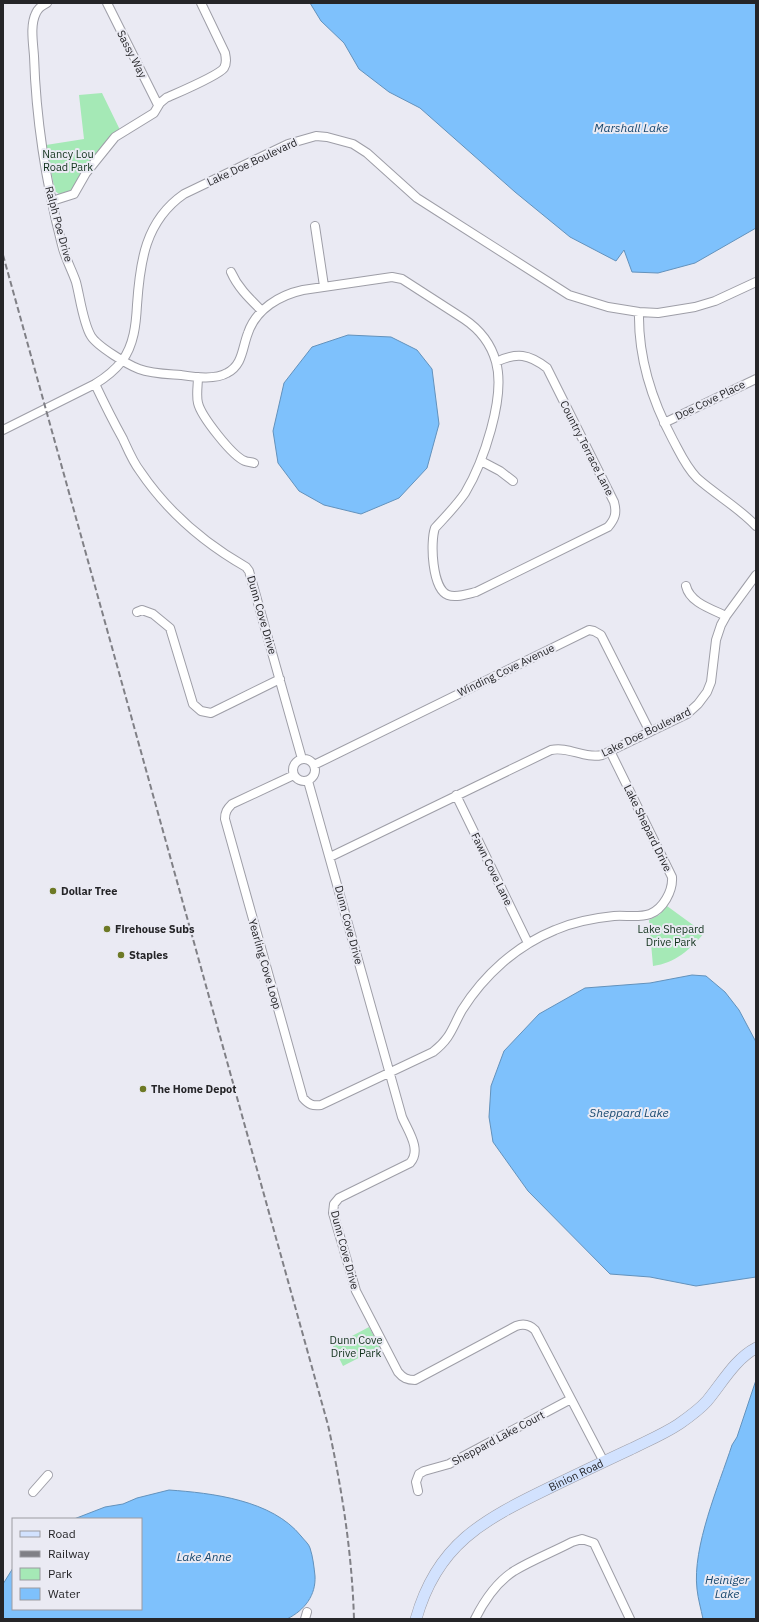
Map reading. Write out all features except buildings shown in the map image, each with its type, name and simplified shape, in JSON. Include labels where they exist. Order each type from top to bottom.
[{"type":"main road","name":"Binion Road","points":[[416,1619],[421,1600],[431,1580],[451,1552],[472,1531],[489,1519],[525,1500],[660,1435],[692,1416],[707,1401],[740,1360],[756,1348]]},
{"type":"street","name":"Ralph Poe Drive","points":[[47,3],[36,10],[33,32],[35,83],[40,132],[52,201],[62,246],[74,276],[91,336],[122,362],[144,371],[198,377],[219,376],[227,373],[234,367],[242,355],[248,332],[262,311],[273,301],[295,292],[324,286],[392,277],[402,279],[474,326],[484,338],[496,362]]},
{"type":"street","name":"Sassy Way","points":[[107,3],[158,106]]},
{"type":"street","points":[[52,201],[74,194],[86,173],[115,138],[154,113],[158,106],[166,98],[216,74],[224,67],[226,59],[225,53],[201,3]]},
{"type":"street","name":"Lake Doe Boulevard","points":[[3,430],[95,384],[107,376],[122,362],[131,344],[136,322],[139,277],[150,234],[165,210],[174,201],[191,191],[288,144],[316,136],[339,139],[353,144],[367,153],[417,198],[569,295],[608,307],[639,312],[658,313],[696,307],[715,301],[756,282]]},
{"type":"street","points":[[315,226],[324,286]]},
{"type":"street","points":[[231,272],[241,290],[262,311]]},
{"type":"street","points":[[639,312],[639,337],[644,367],[654,400],[683,460],[698,478],[741,512],[756,526]]},
{"type":"street","name":"Country Terrace Lane","points":[[481,461],[464,494],[435,528],[433,534],[432,554],[435,571],[442,589],[446,594],[459,595],[476,592],[608,527],[613,522],[616,515],[614,502],[547,368],[532,358],[523,356],[514,356],[496,362]]},
{"type":"street","points":[[496,362],[498,380],[496,406],[487,444],[481,461],[500,471],[513,481]]},
{"type":"street","points":[[198,377],[197,401],[202,413],[217,434],[237,457],[254,463]]},
{"type":"street","name":"Doe Cove Place","points":[[664,423],[756,379]]},
{"type":"street","name":"Dunn Cove Drive","points":[[95,384],[139,471],[154,490],[172,511],[192,529],[215,548],[246,567],[249,571],[302,759]]},
{"type":"street","name":"Lake Doe Boulevard","points":[[330,857],[551,750],[566,749],[591,756],[602,755],[691,711],[707,692],[711,682],[716,640],[726,616],[756,574]]},
{"type":"street","points":[[686,586],[692,598],[726,616]]},
{"type":"street","points":[[137,612],[142,610],[153,614],[170,628],[193,704],[201,711],[211,713],[280,679]]},
{"type":"street","name":"Winding Cove Avenue","points":[[314,765],[589,630],[602,635],[650,732]]},
{"type":"street","name":"Lake Shepard Drive","points":[[390,1072],[433,1052],[440,1047],[447,1040],[462,1011],[475,991],[490,974],[528,943],[554,930],[573,923],[614,916],[645,916],[651,914],[664,901],[671,889],[672,877],[610,751]]},
{"type":"street","points":[[302,759],[309,760],[314,765],[315,773],[308,781],[298,780],[294,775],[294,765],[302,759]]},
{"type":"street","name":"Yearling Cove Loop","points":[[294,775],[232,804],[227,808],[225,819],[303,1098],[307,1103],[314,1106],[321,1105],[390,1072]]},
{"type":"street","name":"Dunn Cove Drive","points":[[308,781],[402,1117],[416,1148],[415,1156],[410,1163],[339,1198],[334,1204],[333,1208],[356,1292],[398,1372],[406,1379],[415,1380],[516,1326],[526,1325],[535,1330],[604,1462]]},
{"type":"street","name":"Fawn Cove Lane","points":[[456,795],[528,943]]},
{"type":"street","name":"Sheppard Lake Court","points":[[418,1491],[416,1482],[419,1474],[424,1471],[449,1464],[571,1399]]},
{"type":"street","points":[[33,1492],[48,1475]]},
{"type":"street","points":[[475,1619],[481,1606],[494,1590],[513,1572],[572,1542],[582,1539],[594,1543],[630,1619]]},
{"type":"green space","name":"Nancy Lou Road Park","points":[[102,93],[120,130],[106,142],[90,161],[70,192],[59,194],[55,191],[46,145],[84,139],[79,95]]},
{"type":"green space","name":"Lake Shepard Drive Park","points":[[667,906],[704,933],[682,955],[668,962],[653,966],[649,920],[659,915]]},
{"type":"green space","name":"Dunn Cove Drive Park","points":[[369,1327],[380,1347],[343,1366],[333,1346]]},
{"type":"water","name":"Marshall Lake","points":[[310,3],[756,3],[756,228],[695,263],[658,273],[632,272],[624,250],[616,261],[570,237],[515,192],[420,108],[389,92],[359,69],[344,43],[321,21]]},
{"type":"water","points":[[348,335],[391,337],[417,350],[432,369],[439,424],[427,468],[399,498],[361,514],[324,505],[299,491],[278,463],[273,431],[284,383],[312,347]]},
{"type":"water","name":"Sheppard Lake","points":[[692,975],[706,976],[725,992],[739,1010],[756,1042],[756,1277],[696,1286],[650,1277],[610,1274],[528,1191],[493,1142],[489,1117],[491,1086],[504,1051],[539,1014],[585,988],[650,983]]},
{"type":"water","name":"Heiniger Lake","points":[[756,1380],[756,1619],[703,1619],[697,1593],[697,1572],[702,1536],[732,1445],[737,1437]]},
{"type":"water","name":"Lake Anne","points":[[169,1490],[204,1493],[222,1496],[258,1506],[274,1514],[289,1524],[309,1545],[313,1558],[315,1576],[314,1589],[311,1596],[299,1611],[287,1619],[3,1619],[3,1584],[12,1570],[12,1610],[142,1610],[142,1518],[77,1518],[105,1507],[123,1504],[137,1498]]},
{"type":"railway","points":[[3,255],[328,1425],[346,1521],[354,1619]]},
{"type":"place","name":"Dollar Tree","points":[[53,891]]},
{"type":"place","name":"Firehouse Subs","points":[[107,929]]},
{"type":"place","name":"Staples","points":[[121,955]]},
{"type":"place","name":"The Home Depot","points":[[143,1089]]}]
